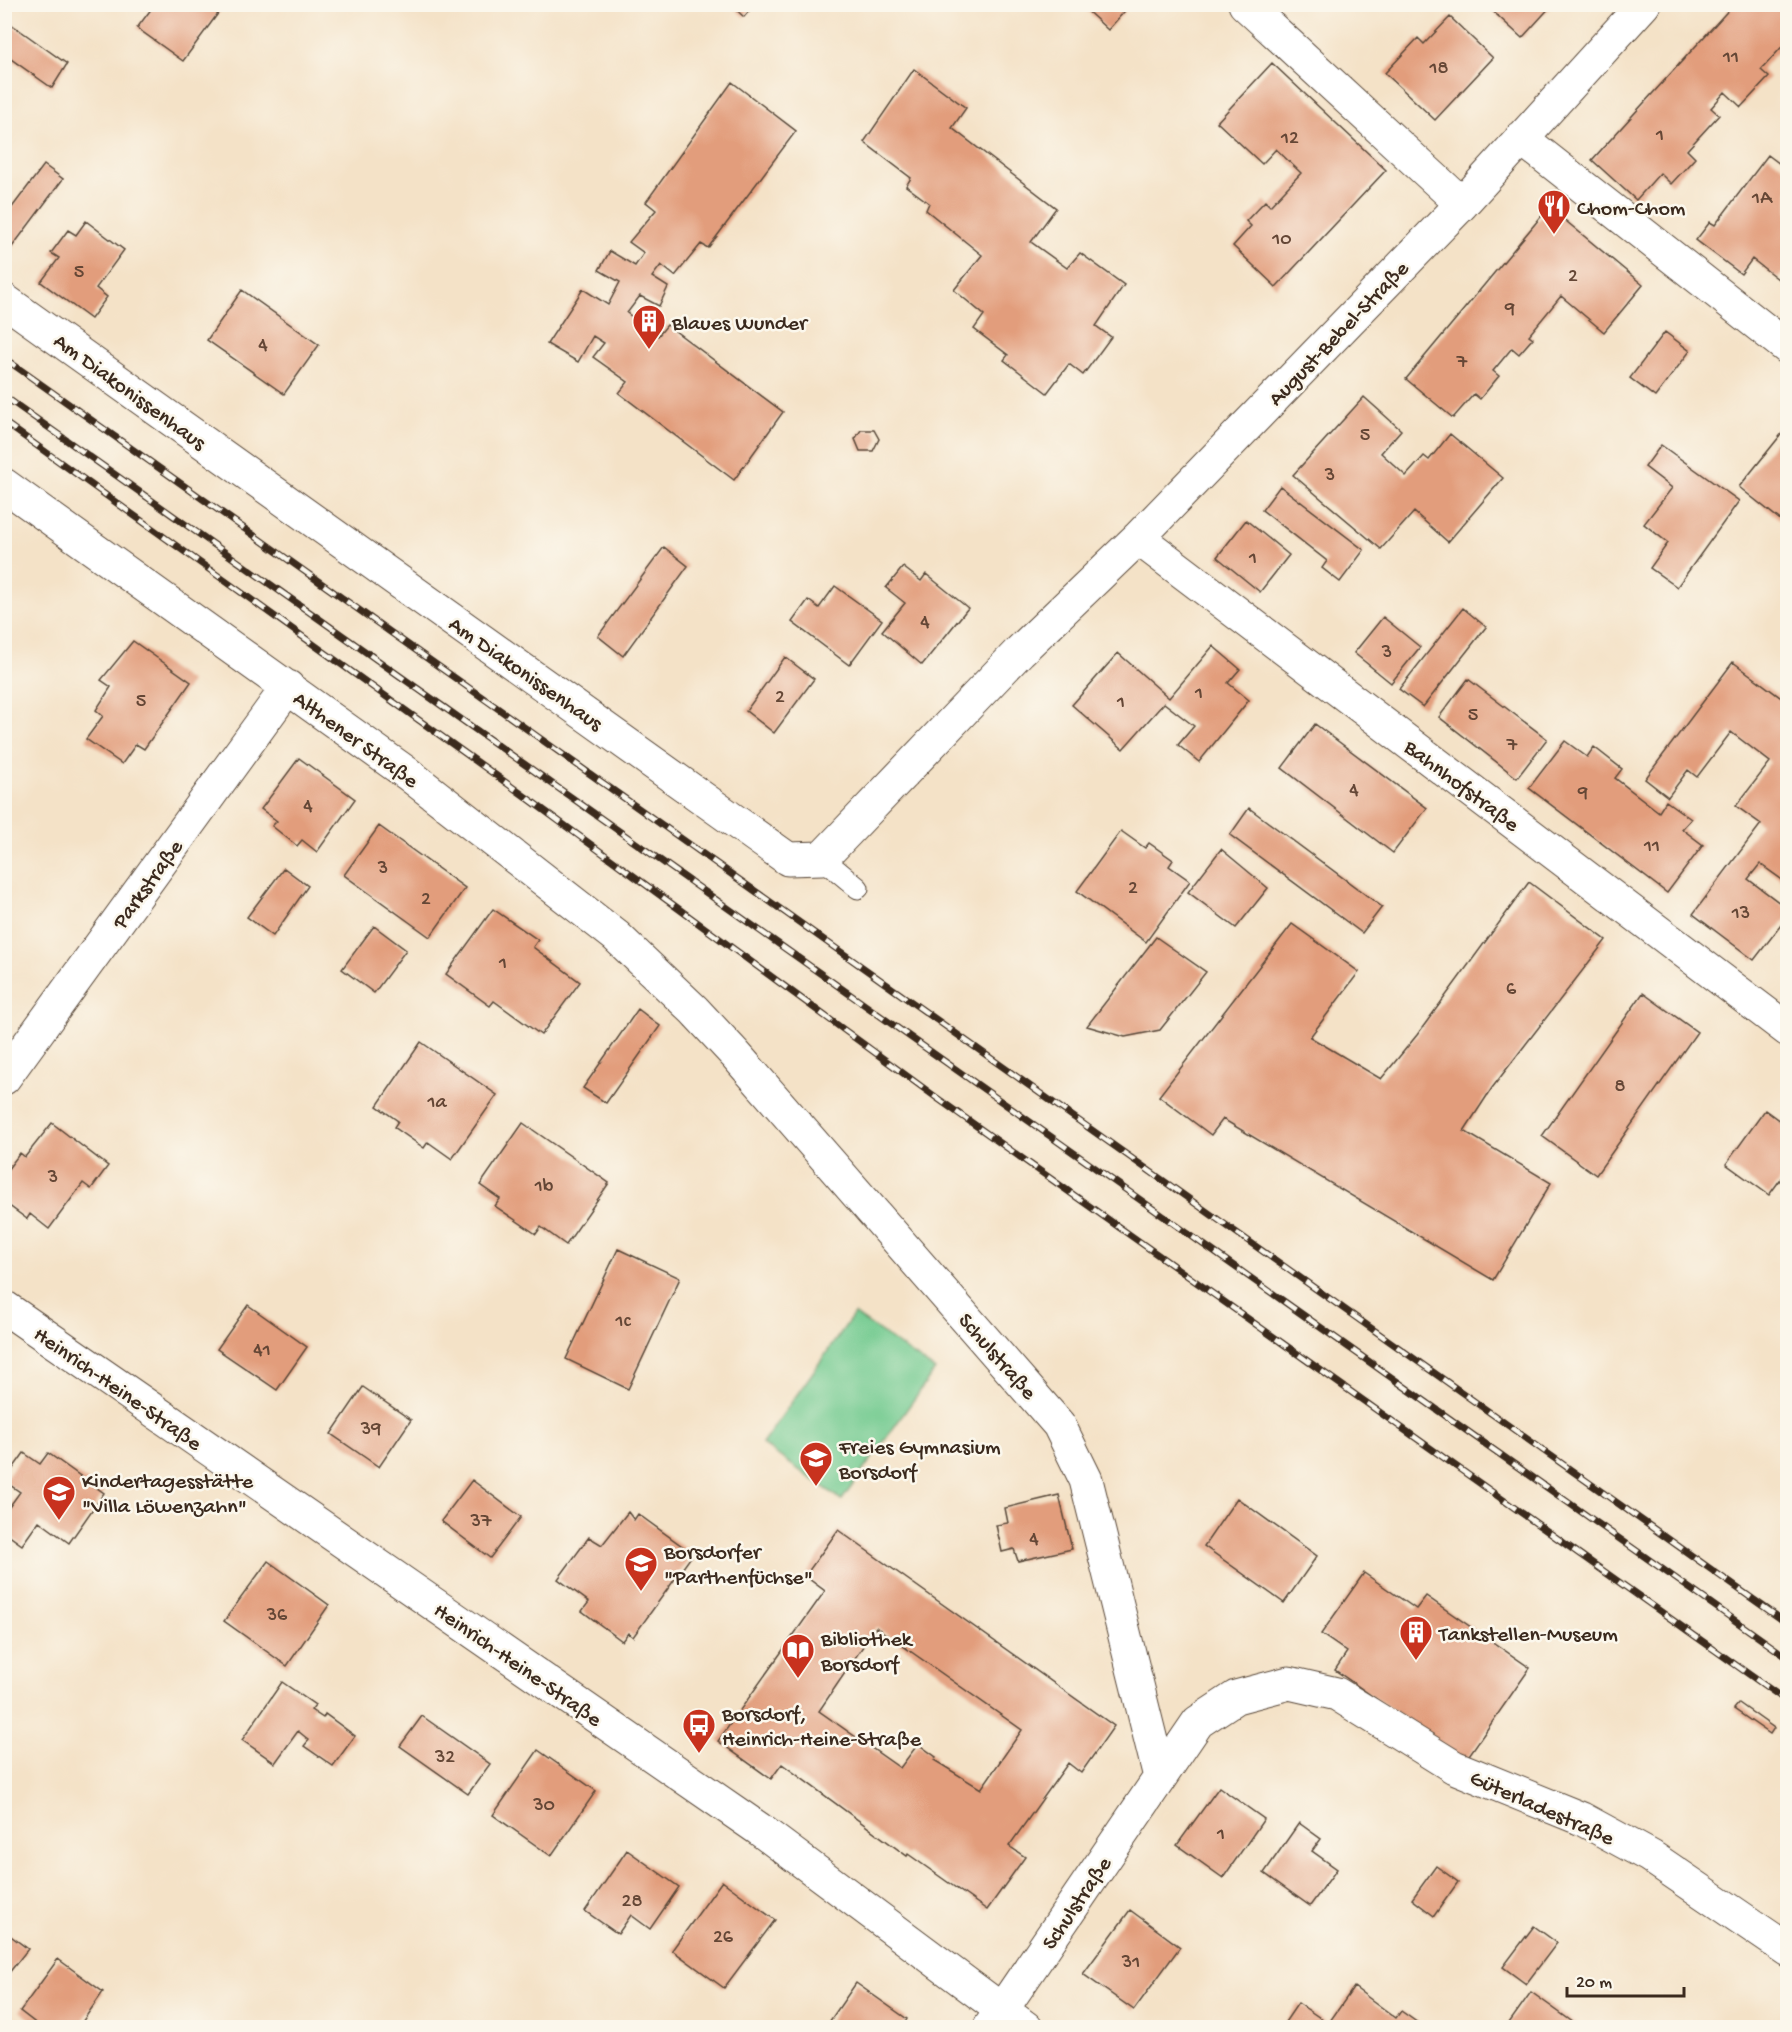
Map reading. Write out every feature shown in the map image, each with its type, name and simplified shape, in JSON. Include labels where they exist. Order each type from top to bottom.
[{"type":"street","points":[[1245,4],[1462,204]]},
{"type":"street","name":"August-Bebel-Straße","points":[[822,858],[1020,651],[1138,538],[1462,204],[1644,4]]},
{"type":"street","points":[[1521,138],[1788,348]]},
{"type":"street","name":"Am Diakonissenhaus","points":[[4,300],[788,859],[822,858]]},
{"type":"street","name":"Althener Straße","points":[[4,485],[408,774],[616,936],[694,1010]]},
{"type":"street","name":"Bahnhofstraße","points":[[1138,538],[1788,1030]]},
{"type":"street","name":"Parkstraße","points":[[4,1078],[288,687]]},
{"type":"street","name":"Schulstraße","points":[[694,1010],[1059,1425],[1086,1480],[1160,1777]]},
{"type":"street","name":"Heinrich-Heine-Straße","points":[[4,1308],[759,1829],[1006,2022]]},
{"type":"street","name":"Schulstraße","points":[[1006,2022],[1160,1777],[1198,1722],[1236,1697],[1289,1683]]},
{"type":"street","name":"Güterladestraße","points":[[1289,1683],[1337,1694],[1454,1767],[1582,1819],[1650,1856],[1788,1950]]},
{"type":"lane","points":[[822,858],[858,888]]},
{"type":"green space","points":[[854,1314],[935,1370],[842,1500],[762,1444]]},
{"type":"building","points":[[155,4],[225,4],[183,61],[137,28]]},
{"type":"building","points":[[730,4],[755,4],[744,17]]},
{"type":"building","points":[[1080,4],[1131,4],[1108,30]]},
{"type":"building","points":[[1485,4],[1553,4],[1522,38]]},
{"type":"building","points":[[1734,4],[1788,4],[1788,40],[1761,70],[1769,77],[1741,107],[1725,92],[1711,108],[1719,115],[1687,150],[1695,158],[1671,184],[1660,173],[1636,200],[1592,160]]},
{"type":"building","points":[[1450,17],[1493,58],[1435,120],[1385,73],[1418,38],[1424,44]]},
{"type":"building","points":[[4,19],[67,64],[52,88],[4,54]]},
{"type":"building","points":[[1272,63],[1386,170],[1276,287],[1233,246],[1251,226],[1246,221],[1265,201],[1270,206],[1301,173],[1276,149],[1262,164],[1217,122]]},
{"type":"building","points":[[914,69],[966,108],[952,128],[1056,208],[1031,242],[1067,268],[1080,253],[1124,285],[1096,326],[1111,337],[1083,375],[1069,364],[1047,393],[1004,360],[1008,355],[974,329],[984,315],[954,290],[982,255],[926,210],[929,203],[906,186],[911,178],[864,142]]},
{"type":"building","name":"Blaues Wunder","points":[[732,82],[796,131],[708,248],[701,244],[675,276],[661,265],[652,277],[668,287],[659,306],[640,296],[627,313],[658,336],[667,325],[783,412],[734,480],[619,393],[628,382],[593,357],[604,343],[593,336],[578,362],[547,344],[583,289],[608,305],[620,282],[599,270],[610,251],[635,266],[644,253],[629,242],[656,210],[646,202]]},
{"type":"building","points":[[1768,155],[1788,170],[1788,266],[1778,279],[1752,259],[1741,274],[1696,240],[1710,222],[1715,225]]},
{"type":"building","points":[[44,165],[63,179],[9,251],[4,248],[4,218]]},
{"type":"building","points":[[1549,207],[1643,285],[1604,332],[1561,296],[1529,335],[1533,338],[1519,354],[1512,348],[1493,371],[1499,376],[1480,399],[1474,394],[1453,418],[1406,379]]},
{"type":"building","points":[[86,221],[124,250],[96,288],[107,297],[91,319],[41,282],[59,258],[51,253],[68,230],[76,235]]},
{"type":"building","points":[[242,290],[319,345],[284,394],[207,340]]},
{"type":"building","points":[[1665,332],[1690,351],[1655,397],[1630,378]]},
{"type":"building","points":[[1364,397],[1401,430],[1381,453],[1406,476],[1424,456],[1429,460],[1450,434],[1503,478],[1448,542],[1414,512],[1381,549],[1293,475]]},
{"type":"building","points":[[1788,426],[1788,526],[1739,487]]},
{"type":"building","points":[[861,430],[874,430],[879,439],[873,451],[860,451],[855,439]]},
{"type":"building","points":[[1661,445],[1739,501],[1677,587],[1650,568],[1668,543],[1644,524],[1672,488],[1645,467]]},
{"type":"building","points":[[1280,486],[1364,550],[1340,582],[1322,568],[1327,561],[1262,510]]},
{"type":"building","points":[[1246,520],[1289,555],[1260,592],[1217,557]]},
{"type":"building","points":[[664,547],[688,566],[623,656],[598,636]]},
{"type":"building","points":[[903,567],[921,581],[926,574],[968,608],[922,665],[882,631],[905,603],[886,588]]},
{"type":"building","points":[[835,586],[882,620],[849,665],[792,622],[808,600],[819,608]]},
{"type":"building","points":[[1463,608],[1486,627],[1423,707],[1399,689]]},
{"type":"building","points":[[1383,617],[1420,647],[1391,683],[1354,653]]},
{"type":"building","points":[[133,641],[191,682],[144,749],[136,744],[122,764],[86,739],[103,716],[96,710],[111,687],[101,680]]},
{"type":"building","points":[[1213,646],[1240,669],[1228,683],[1249,700],[1199,762],[1178,745],[1194,726],[1164,703],[1123,749],[1072,705],[1118,653],[1169,698]]},
{"type":"building","points":[[785,657],[814,679],[774,733],[746,711]]},
{"type":"building","points":[[1733,662],[1788,703],[1788,884],[1760,864],[1748,879],[1788,909],[1788,916],[1754,960],[1693,914],[1761,824],[1736,806],[1770,762],[1731,732],[1697,777],[1688,770],[1668,797],[1645,779]]},
{"type":"building","points":[[1468,679],[1547,739],[1517,778],[1439,717]]},
{"type":"building","points":[[1315,724],[1427,808],[1393,853],[1282,768]]},
{"type":"building","points":[[1565,741],[1587,757],[1594,747],[1622,769],[1615,778],[1659,812],[1666,801],[1691,819],[1682,829],[1703,845],[1667,893],[1529,788]]},
{"type":"building","points":[[299,758],[355,799],[317,852],[302,840],[297,846],[272,826],[277,821],[261,809]]},
{"type":"building","points":[[1249,808],[1382,907],[1362,933],[1230,835]]},
{"type":"building","points":[[379,826],[465,888],[430,937],[344,875]]},
{"type":"building","points":[[1121,831],[1145,848],[1149,843],[1173,860],[1169,866],[1190,881],[1146,942],[1077,891]]},
{"type":"building","points":[[1221,849],[1268,888],[1236,928],[1188,892]]},
{"type":"building","points":[[284,868],[308,886],[273,936],[247,917]]},
{"type":"building","points":[[1529,882],[1606,940],[1492,1088],[1464,1131],[1551,1183],[1493,1280],[1223,1119],[1211,1135],[1159,1096],[1292,924],[1359,972],[1310,1037],[1381,1079],[1417,1035]]},
{"type":"building","points":[[493,909],[538,940],[533,947],[580,982],[541,1035],[494,1001],[490,1006],[446,974]]},
{"type":"building","points":[[374,926],[406,950],[374,993],[342,969]]},
{"type":"building","points":[[1156,937],[1206,972],[1160,1030],[1125,1037],[1087,1026]]},
{"type":"building","points":[[1643,993],[1697,1032],[1596,1175],[1542,1136]]},
{"type":"building","points":[[638,1009],[660,1026],[606,1103],[583,1088]]},
{"type":"building","points":[[421,1042],[497,1095],[452,1159],[428,1142],[424,1148],[394,1127],[398,1121],[377,1106]]},
{"type":"building","points":[[1765,1110],[1788,1127],[1788,1169],[1769,1195],[1726,1164]]},
{"type":"building","points":[[52,1123],[108,1166],[91,1189],[83,1183],[49,1229],[30,1214],[27,1219],[4,1202],[4,1184],[8,1179],[4,1174],[20,1153],[25,1157]]},
{"type":"building","points":[[523,1123],[609,1183],[566,1245],[541,1227],[536,1234],[495,1206],[500,1199],[480,1185]]},
{"type":"building","points":[[618,1249],[680,1278],[628,1389],[566,1359]]},
{"type":"building","points":[[248,1305],[307,1347],[277,1390],[217,1349]]},
{"type":"building","points":[[363,1387],[411,1420],[379,1467],[331,1434]]},
{"type":"building","name":"Kindertagesstätte \"Villa Löwenzahn\"","points":[[24,1453],[40,1464],[48,1453],[104,1493],[69,1543],[39,1521],[22,1545],[4,1532],[4,1514],[20,1492],[4,1481]]},
{"type":"building","points":[[472,1480],[521,1517],[490,1558],[441,1521]]},
{"type":"building","points":[[1059,1495],[1072,1549],[1018,1561],[1014,1549],[1002,1552],[996,1525],[1008,1523],[1005,1508]]},
{"type":"building","points":[[1237,1498],[1317,1556],[1284,1603],[1204,1546]]},
{"type":"building","points":[[628,1512],[634,1520],[638,1514],[693,1554],[633,1637],[628,1633],[622,1641],[582,1611],[589,1602],[558,1579],[589,1537],[602,1545]]},
{"type":"building","points":[[838,1530],[1114,1726],[1081,1773],[1068,1763],[1009,1846],[1025,1857],[987,1910],[908,1854],[907,1856],[782,1764],[771,1779],[718,1741],[825,1591],[805,1576]],"holes":[[[876,1627],[1022,1730],[981,1789],[934,1760],[936,1757],[918,1744],[900,1768],[819,1711]]]},
{"type":"building","points":[[268,1561],[329,1605],[287,1666],[224,1621]]},
{"type":"building","name":"Tankstellen-Museum","points":[[1364,1573],[1416,1609],[1426,1596],[1530,1668],[1465,1761],[1335,1670],[1347,1652],[1321,1634]]},
{"type":"building","points":[[282,1682],[315,1705],[311,1710],[323,1718],[325,1714],[355,1736],[333,1766],[304,1746],[309,1740],[298,1731],[275,1763],[242,1740]]},
{"type":"building","points":[[1739,1703],[1774,1728],[1770,1734],[1734,1709]]},
{"type":"building","points":[[422,1716],[490,1764],[468,1794],[400,1746]]},
{"type":"building","points":[[538,1750],[596,1791],[551,1856],[493,1815]]},
{"type":"building","points":[[1219,1787],[1264,1819],[1223,1878],[1177,1845]]},
{"type":"building","points":[[1299,1823],[1321,1839],[1312,1851],[1337,1869],[1310,1906],[1264,1873]]},
{"type":"building","points":[[627,1850],[679,1887],[650,1929],[631,1915],[618,1934],[585,1911]]},
{"type":"building","points":[[1436,1866],[1458,1882],[1434,1916],[1412,1899]]},
{"type":"building","points":[[722,1881],[775,1920],[724,1988],[672,1950]]},
{"type":"building","points":[[1130,1910],[1180,1947],[1134,2010],[1083,1974]]},
{"type":"building","points":[[1534,1926],[1557,1943],[1526,1984],[1503,1967]]},
{"type":"building","points":[[4,1931],[28,1949],[4,1979]]},
{"type":"building","points":[[58,1959],[103,1992],[78,2028],[42,2028],[20,2011]]},
{"type":"building","points":[[856,1983],[907,2019],[902,2028],[825,2028]]},
{"type":"building","points":[[1354,1987],[1396,2018],[1401,2011],[1425,2028],[1339,2028],[1330,2021]]},
{"type":"building","points":[[1531,1992],[1581,2028],[1516,2028],[1509,2023]]},
{"type":"building","points":[[1298,2003],[1326,2022],[1322,2028],[1281,2028]]},
{"type":"railway","points":[[4,358],[1788,1624]]},
{"type":"railway","points":[[4,396],[1788,1658]]},
{"type":"railway","points":[[4,422],[526,797],[937,1098],[1788,1702]]},
{"type":"place","name":"Chom-Chom","points":[[1554,235]]},
{"type":"place","name":"Blaues Wunder","points":[[649,350]]},
{"type":"place","name":"Freies Gymnasium Borsdorf","points":[[816,1487]]},
{"type":"place","name":"Kindertagesstätte \"Villa Löwenzahn\"","points":[[59,1521]]},
{"type":"place","name":"Borsdorfer \"Parthenfüchse\"","points":[[641,1592]]},
{"type":"place","name":"Tankstellen-Museum","points":[[1416,1661]]},
{"type":"place","name":"Bibliothek Borsdorf","points":[[798,1679]]},
{"type":"place","name":"Borsdorf, Heinrich-Heine-Straße","points":[[699,1754]]}]
